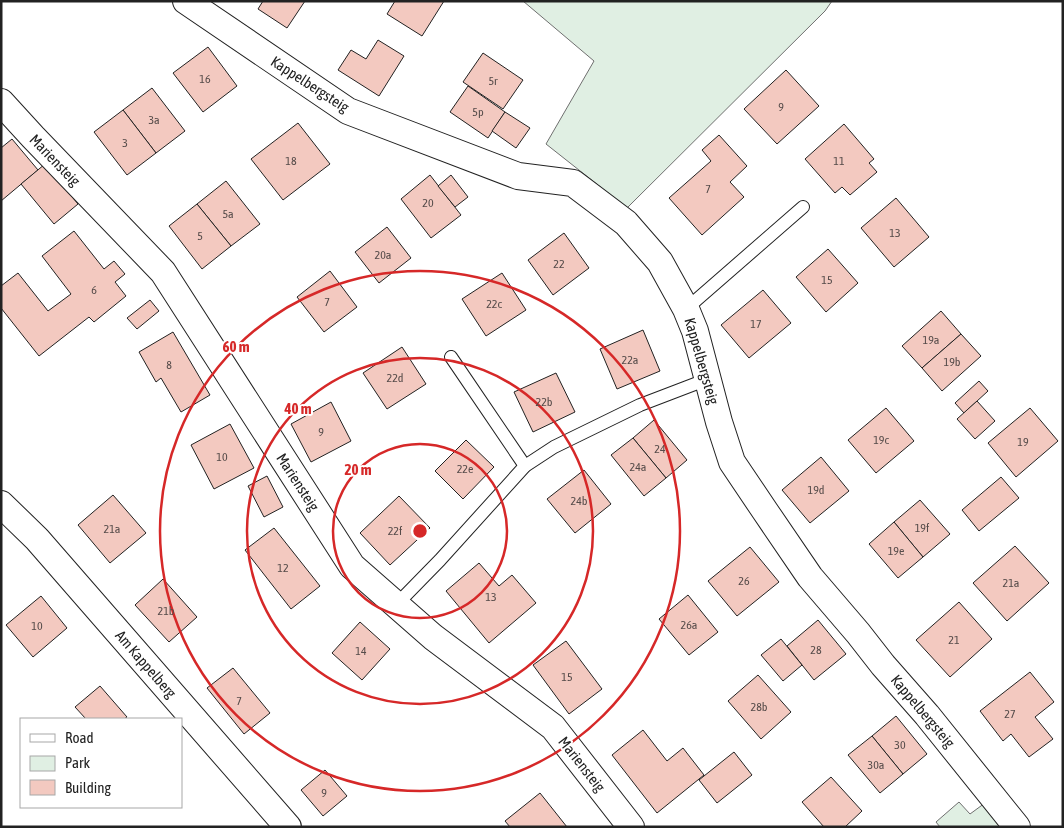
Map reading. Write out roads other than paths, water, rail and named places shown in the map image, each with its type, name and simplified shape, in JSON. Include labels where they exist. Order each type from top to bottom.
[{"type":"street","name":"Kappelbergsteig","points":[[186,1],[348,111],[518,176],[573,183],[626,223],[660,262],[686,309],[695,331],[719,422],[732,462],[810,577],[933,722],[1017,827]]},
{"type":"street","name":"Mariensteig","points":[[1,102],[163,272],[352,566],[433,637],[553,726],[631,827]]},
{"type":"street","name":"Am Kappelberg","points":[[1,504],[38,539],[288,827]]},
{"type":"lane","points":[[686,309],[803,207]]},
{"type":"lane","points":[[451,357],[524,466]]},
{"type":"lane","points":[[396,605],[440,560],[524,466],[554,447],[640,405],[708,379]]}]
